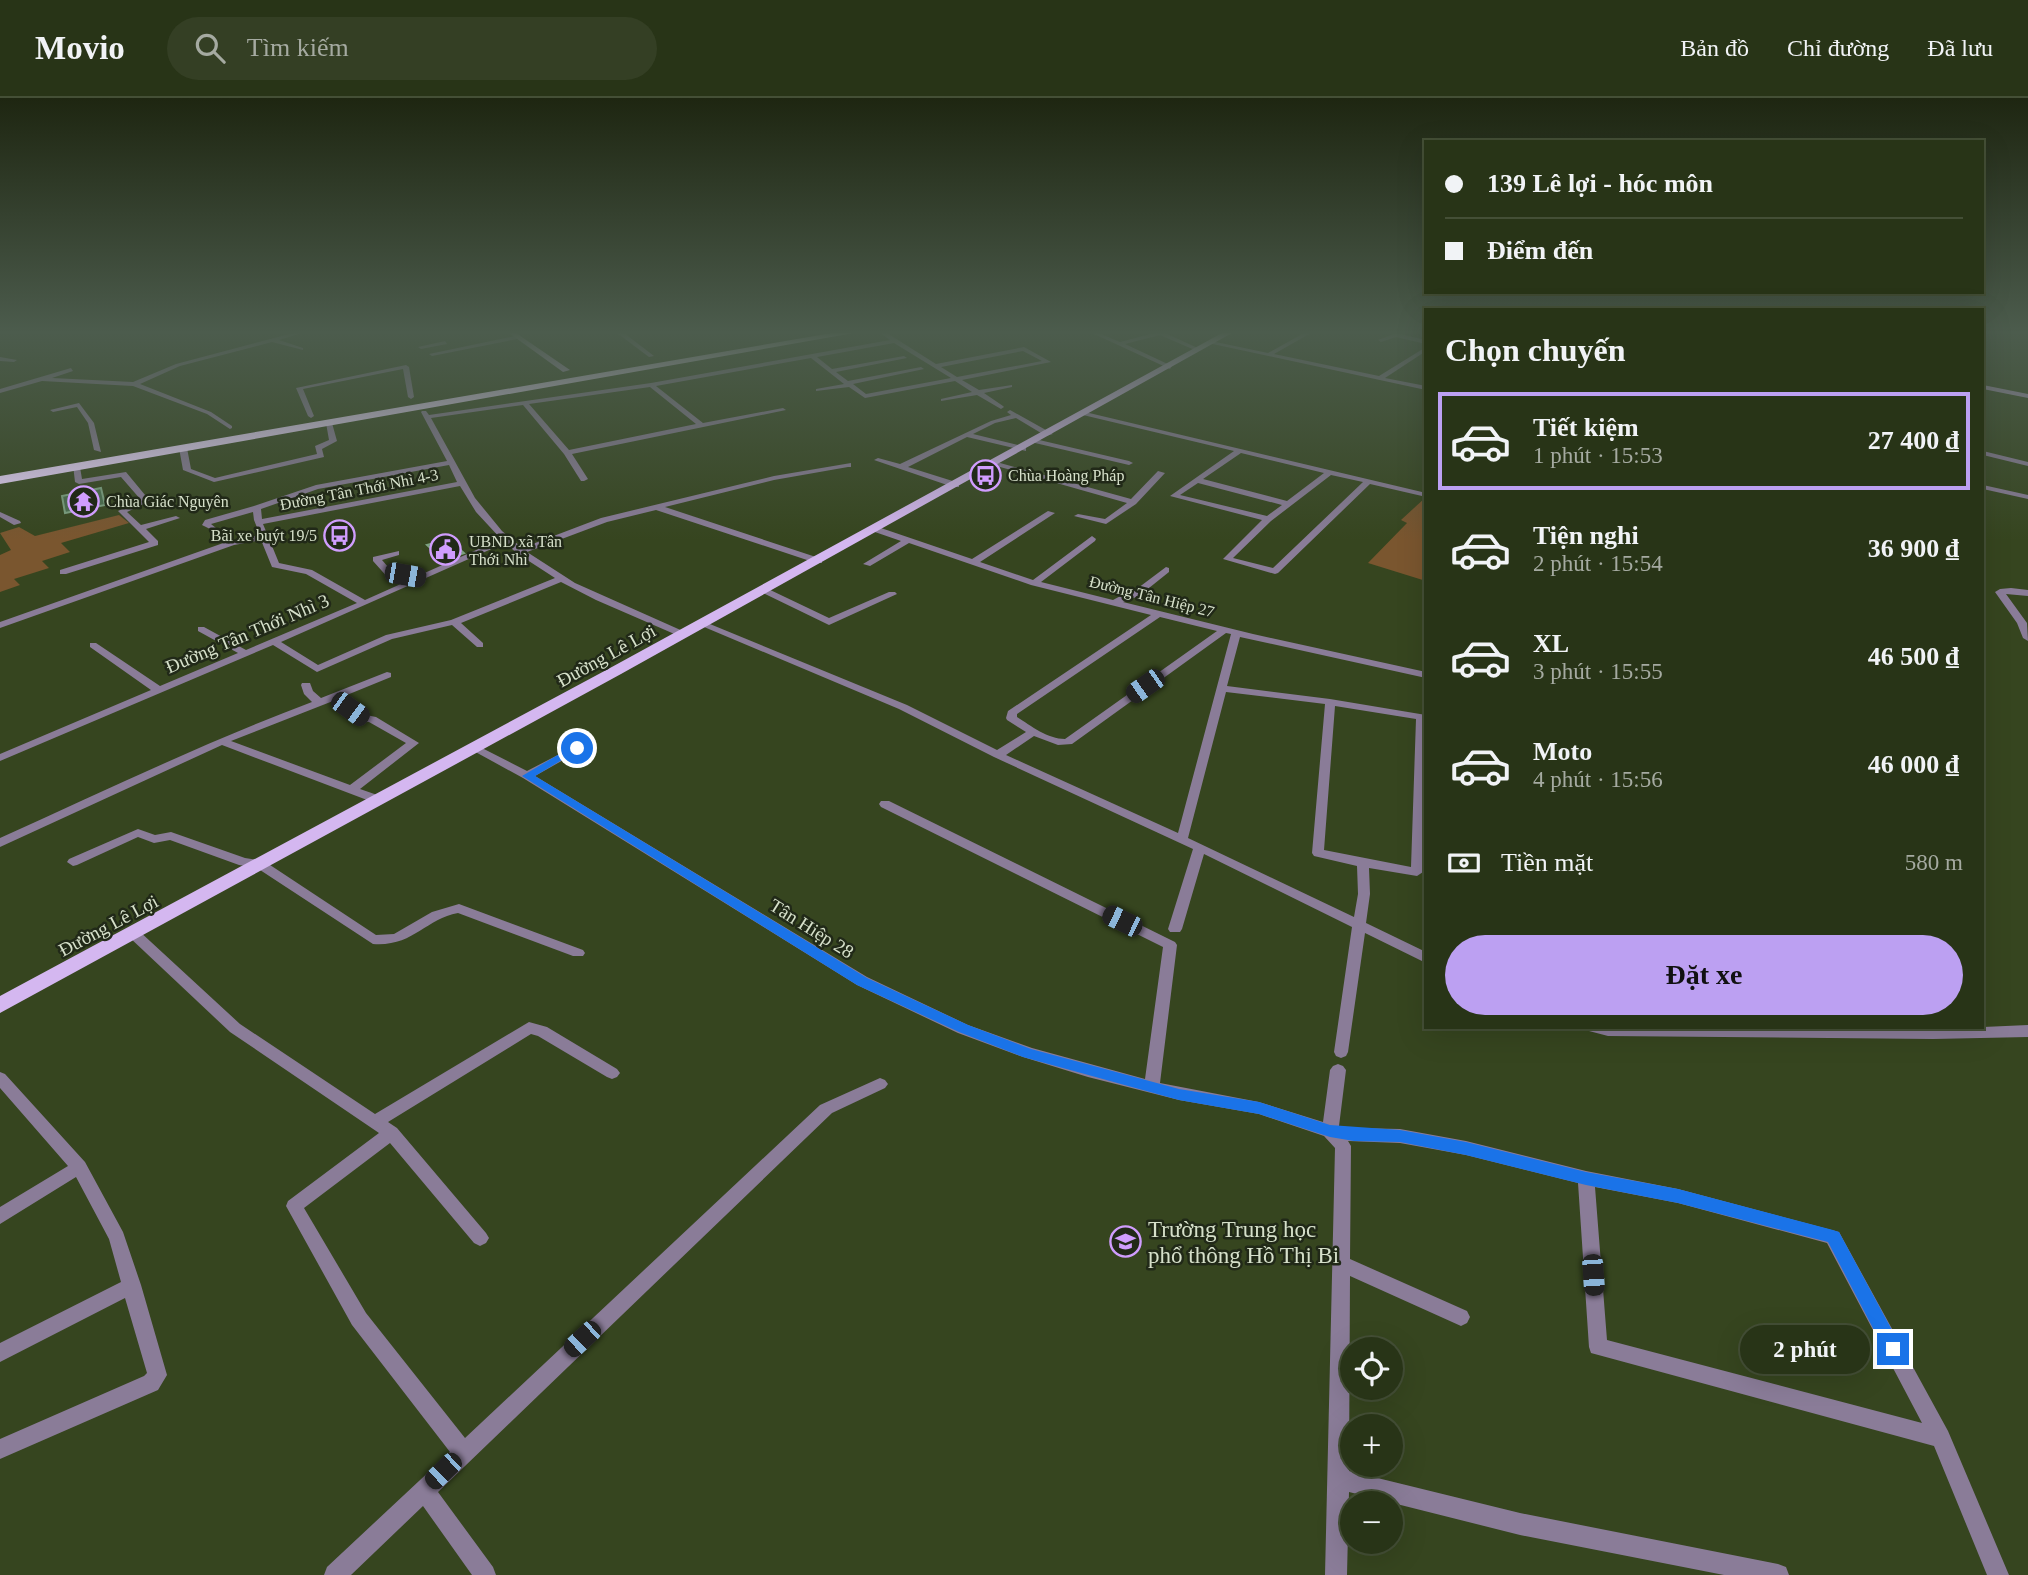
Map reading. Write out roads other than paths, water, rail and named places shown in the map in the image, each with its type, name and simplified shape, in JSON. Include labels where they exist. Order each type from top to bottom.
[{"type":"highway","points":[[418,405],[431,402]]},
{"type":"highway","points":[[0,478],[329,423],[434,402]]},
{"type":"highway","points":[[0,478],[436,402]]},
{"type":"highway","points":[[6,467],[230,427],[311,415],[436,402]]},
{"type":"highway","points":[[6,467],[311,415]]},
{"type":"main road","name":"Đường Lê Lợi","points":[[0,1005],[476,749],[1107,402]]},
{"type":"street","points":[[180,402],[209,413],[230,427]]},
{"type":"street","points":[[305,402],[311,415]]},
{"type":"street","points":[[417,402],[478,509],[507,539],[564,579],[605,602],[682,634]]},
{"type":"street","points":[[418,405],[539,402]]},
{"type":"street","points":[[673,402],[702,425]]},
{"type":"street","points":[[993,402],[1044,437],[1129,463]]},
{"type":"street","points":[[525,404],[567,453],[584,479]]},
{"type":"street","points":[[53,410],[79,405],[91,424],[98,450]]},
{"type":"street","points":[[567,453],[783,410]]},
{"type":"street","points":[[1085,414],[1422,495]]},
{"type":"street","points":[[901,467],[993,422],[1016,416]]},
{"type":"street","points":[[183,448],[187,470],[214,480],[321,456],[318,449],[333,441],[329,423]]},
{"type":"street","points":[[967,435],[1023,449]]},
{"type":"street","points":[[1239,451],[1174,496],[1268,519]]},
{"type":"street","points":[[1984,453],[2028,464]]},
{"type":"street","points":[[878,460],[956,485]]},
{"type":"street","points":[[212,528],[206,525],[316,487],[453,462]]},
{"type":"street","points":[[996,463],[1133,502]]},
{"type":"street","points":[[523,551],[604,520],[774,478],[848,465]]},
{"type":"street","points":[[63,572],[155,543],[122,510],[146,501],[123,474],[79,482],[76,467]]},
{"type":"street","points":[[1078,516],[1106,522],[1133,502],[1160,473]]},
{"type":"street","points":[[1329,473],[1268,519],[1227,559],[1275,571],[1368,482]]},
{"type":"street","points":[[1197,480],[1288,504]]},
{"type":"street","name":"Đường Tân Thới Nhì 4-3","points":[[259,522],[464,483]]},
{"type":"street","points":[[1984,487],[2028,497]]},
{"type":"street","points":[[655,507],[819,561]]},
{"type":"street","points":[[257,508],[259,522],[275,565],[309,572],[364,603]]},
{"type":"street","points":[[972,564],[1052,513]]},
{"type":"street","points":[[0,514],[17,523]]},
{"type":"street","points":[[141,528],[176,518]]},
{"type":"street","name":"Đường Tân Hiệp 27","points":[[875,529],[1034,583],[1424,675]]},
{"type":"street","points":[[0,625],[232,543],[265,537]]},
{"type":"street","points":[[1034,583],[1092,538]]},
{"type":"street","name":"Đường Tân Thới Nhì 3","points":[[0,758],[507,539]]},
{"type":"street","points":[[867,564],[907,541]]},
{"type":"street","points":[[396,553],[376,559],[393,578],[405,575],[421,578]]},
{"type":"street","points":[[1114,603],[1132,593],[1136,594],[1167,570]]},
{"type":"street","points":[[273,640],[317,669],[389,637],[454,622],[564,579]]},
{"type":"street","points":[[764,590],[829,622],[892,594]]},
{"type":"street","points":[[2028,593],[2000,592],[2022,623],[2028,638]]},
{"type":"street","points":[[1158,614],[1012,713],[1011,718],[1033,732],[1058,742],[1068,742],[1230,631]]},
{"type":"street","points":[[454,622],[480,645]]},
{"type":"street","points":[[702,624],[903,707],[998,755],[1200,847],[1424,957]]},
{"type":"street","points":[[201,629],[244,653]]},
{"type":"street","points":[[1182,839],[1222,688],[1230,631]]},
{"type":"street","points":[[93,645],[158,690]]},
{"type":"street","points":[[0,844],[222,741],[318,702],[336,698],[387,675]]},
{"type":"street","points":[[306,685],[308,692],[318,702]]},
{"type":"street","points":[[1222,688],[1330,702],[1424,717],[1417,872],[1318,853],[1330,702]]},
{"type":"street","points":[[336,698],[363,718],[376,721],[413,743],[352,789]]},
{"type":"street","points":[[998,755],[1033,732]]},
{"type":"street","points":[[222,741],[379,800]]},
{"type":"street","points":[[527,776],[577,748]]},
{"type":"street","name":"Tân Hiệp 28","points":[[476,749],[527,776],[862,981],[963,1029],[1028,1053],[1179,1094],[1259,1108],[1330,1131],[1413,1138],[1678,1196],[1833,1237],[1941,1438],[1998,1575]]},
{"type":"street","points":[[885,804],[1170,945],[1152,1087]]},
{"type":"street","points":[[73,862],[141,833],[154,839],[172,836],[243,862],[260,864],[373,939],[390,942],[447,910],[459,908],[578,953]]},
{"type":"street","points":[[1175,929],[1200,847]]},
{"type":"street","points":[[1341,1052],[1364,894],[1363,863]]},
{"type":"street","points":[[133,933],[235,1028],[391,1133],[480,1238]]},
{"type":"street","points":[[375,1122],[529,1028],[542,1031],[612,1073]]},
{"type":"street","points":[[1603,1029],[2028,1031]]},
{"type":"street","points":[[1335,1575],[1339,1479],[1343,1146],[1330,1131],[1338,1070]]},
{"type":"street","points":[[0,1079],[79,1167],[117,1237],[157,1375],[151,1383],[0,1449]]},
{"type":"street","points":[[335,1575],[826,1109],[880,1084]]},
{"type":"street","points":[[391,1133],[294,1206],[359,1319],[463,1452]]},
{"type":"street","points":[[0,1216],[79,1167]]},
{"type":"street","points":[[1586,1178],[1598,1347],[1941,1438]]},
{"type":"street","points":[[1342,1264],[1461,1317]]},
{"type":"street","points":[[0,1353],[132,1285]]},
{"type":"street","points":[[1339,1479],[1520,1524],[1778,1575]]},
{"type":"street","points":[[424,1490],[485,1575]]},
{"type":"place","name":"Chùa Hoàng Pháp","points":[[985,475]]},
{"type":"place","name":"Chùa Giác Nguyên","points":[[83,501]]},
{"type":"place","name":"Bãi xe buýt 19/5","points":[[340,535]]},
{"type":"place","name":"UBND xã Tân Thới Nhì","points":[[446,550]]},
{"type":"place","name":"Trường Trung học phổ thông Hồ Thị Bi","points":[[1125,1242]]}]
